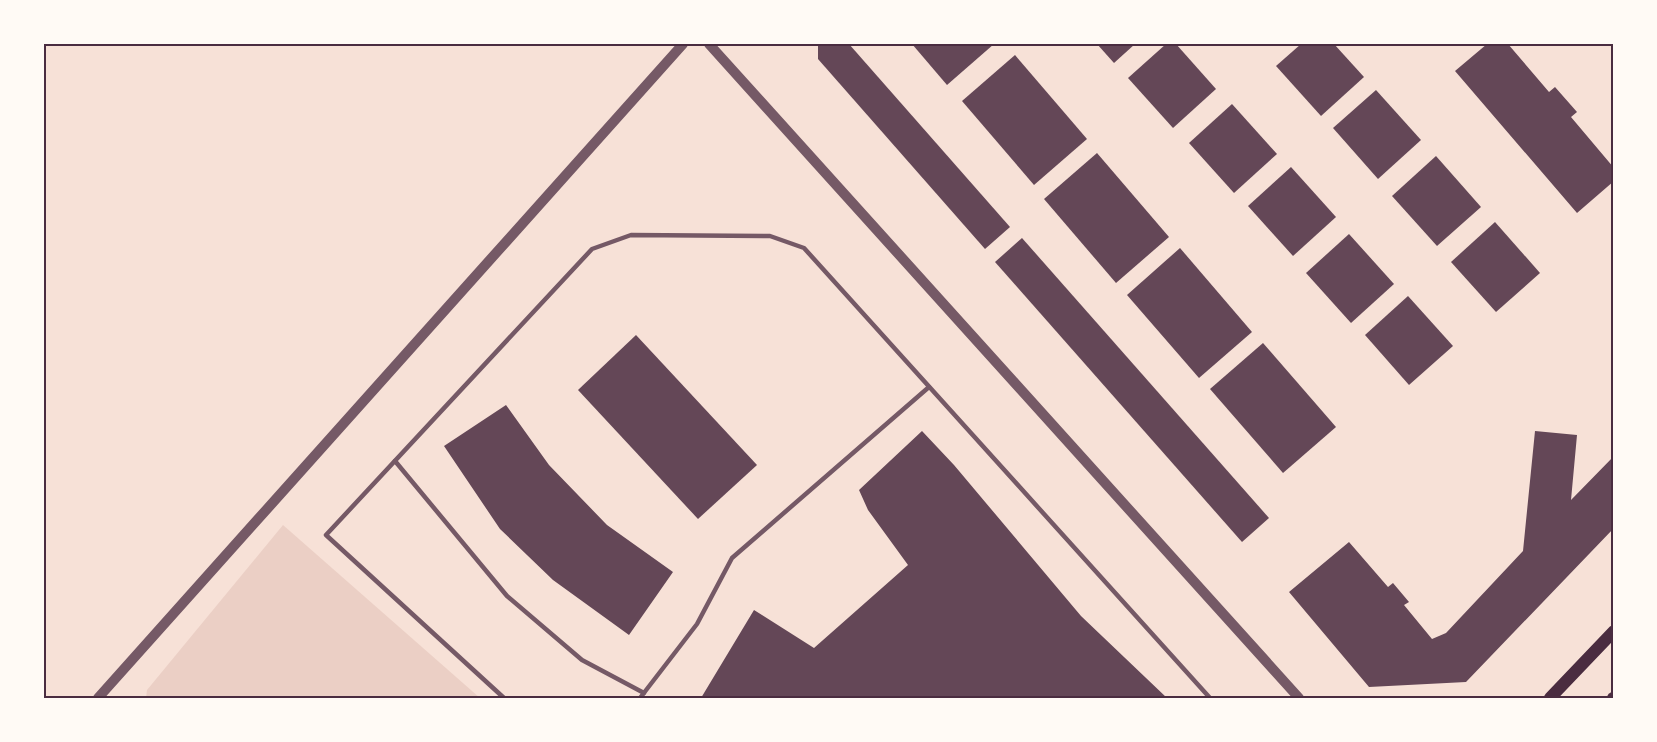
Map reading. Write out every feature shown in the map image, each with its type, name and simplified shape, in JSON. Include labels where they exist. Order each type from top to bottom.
[{"type":"main road","points":[[1550,699],[1614,631]]},
{"type":"street","points":[[98,699],[683,44]]},
{"type":"street","points":[[709,44],[1299,699]]},
{"type":"lane","points":[[504,699],[326,536],[592,249],[631,236],[770,236],[804,248],[1210,699]]},
{"type":"lane","points":[[640,699],[697,624],[732,558],[929,387]]},
{"type":"lane","points":[[395,461],[507,596],[582,660],[644,693]]},
{"type":"shaded area","points":[[283,525],[480,698],[146,698],[147,690]]},
{"type":"building","points":[[818,44],[849,44],[1010,227],[985,249],[818,59]]},
{"type":"building","points":[[912,44],[994,44],[947,85]]},
{"type":"building","points":[[1097,44],[1135,44],[1114,63]]},
{"type":"building","points":[[1166,44],[1176,44],[1216,89],[1173,128],[1128,78]]},
{"type":"building","points":[[1301,44],[1334,44],[1364,77],[1321,116],[1276,66]]},
{"type":"building","points":[[1487,44],[1508,44],[1549,92],[1555,87],[1577,112],[1571,117],[1614,168],[1614,181],[1577,213],[1455,71]]},
{"type":"building","points":[[1015,55],[1087,139],[1034,185],[962,101]]},
{"type":"building","points":[[1376,90],[1421,140],[1378,179],[1333,128]]},
{"type":"building","points":[[1232,104],[1277,154],[1234,193],[1189,143]]},
{"type":"building","points":[[1097,153],[1169,237],[1116,283],[1044,199]]},
{"type":"building","points":[[1436,156],[1481,207],[1437,246],[1392,196]]},
{"type":"building","points":[[1291,167],[1336,217],[1293,256],[1248,206]]},
{"type":"building","points":[[1495,222],[1540,273],[1496,312],[1451,262]]},
{"type":"building","points":[[1349,234],[1394,284],[1351,323],[1306,273]]},
{"type":"building","points":[[1022,238],[1269,518],[1242,542],[995,262]]},
{"type":"building","points":[[1180,248],[1252,332],[1199,378],[1127,295]]},
{"type":"building","points":[[1408,296],[1453,346],[1409,385],[1365,335]]},
{"type":"building","points":[[636,335],[757,465],[698,519],[578,390]]},
{"type":"building","points":[[1263,343],[1336,427],[1283,473],[1210,389]]},
{"type":"building","points":[[506,405],[549,465],[607,525],[673,572],[629,635],[553,580],[500,529],[444,446]]},
{"type":"building","points":[[922,431],[954,465],[1081,616],[1167,698],[701,698],[754,610],[814,648],[908,565],[868,510],[859,490]]},
{"type":"building","points":[[1535,431],[1577,435],[1571,500],[1614,456],[1614,528],[1466,682],[1369,687],[1289,592],[1349,542],[1388,587],[1393,583],[1409,602],[1404,605],[1432,639],[1446,633],[1523,551]]}]
